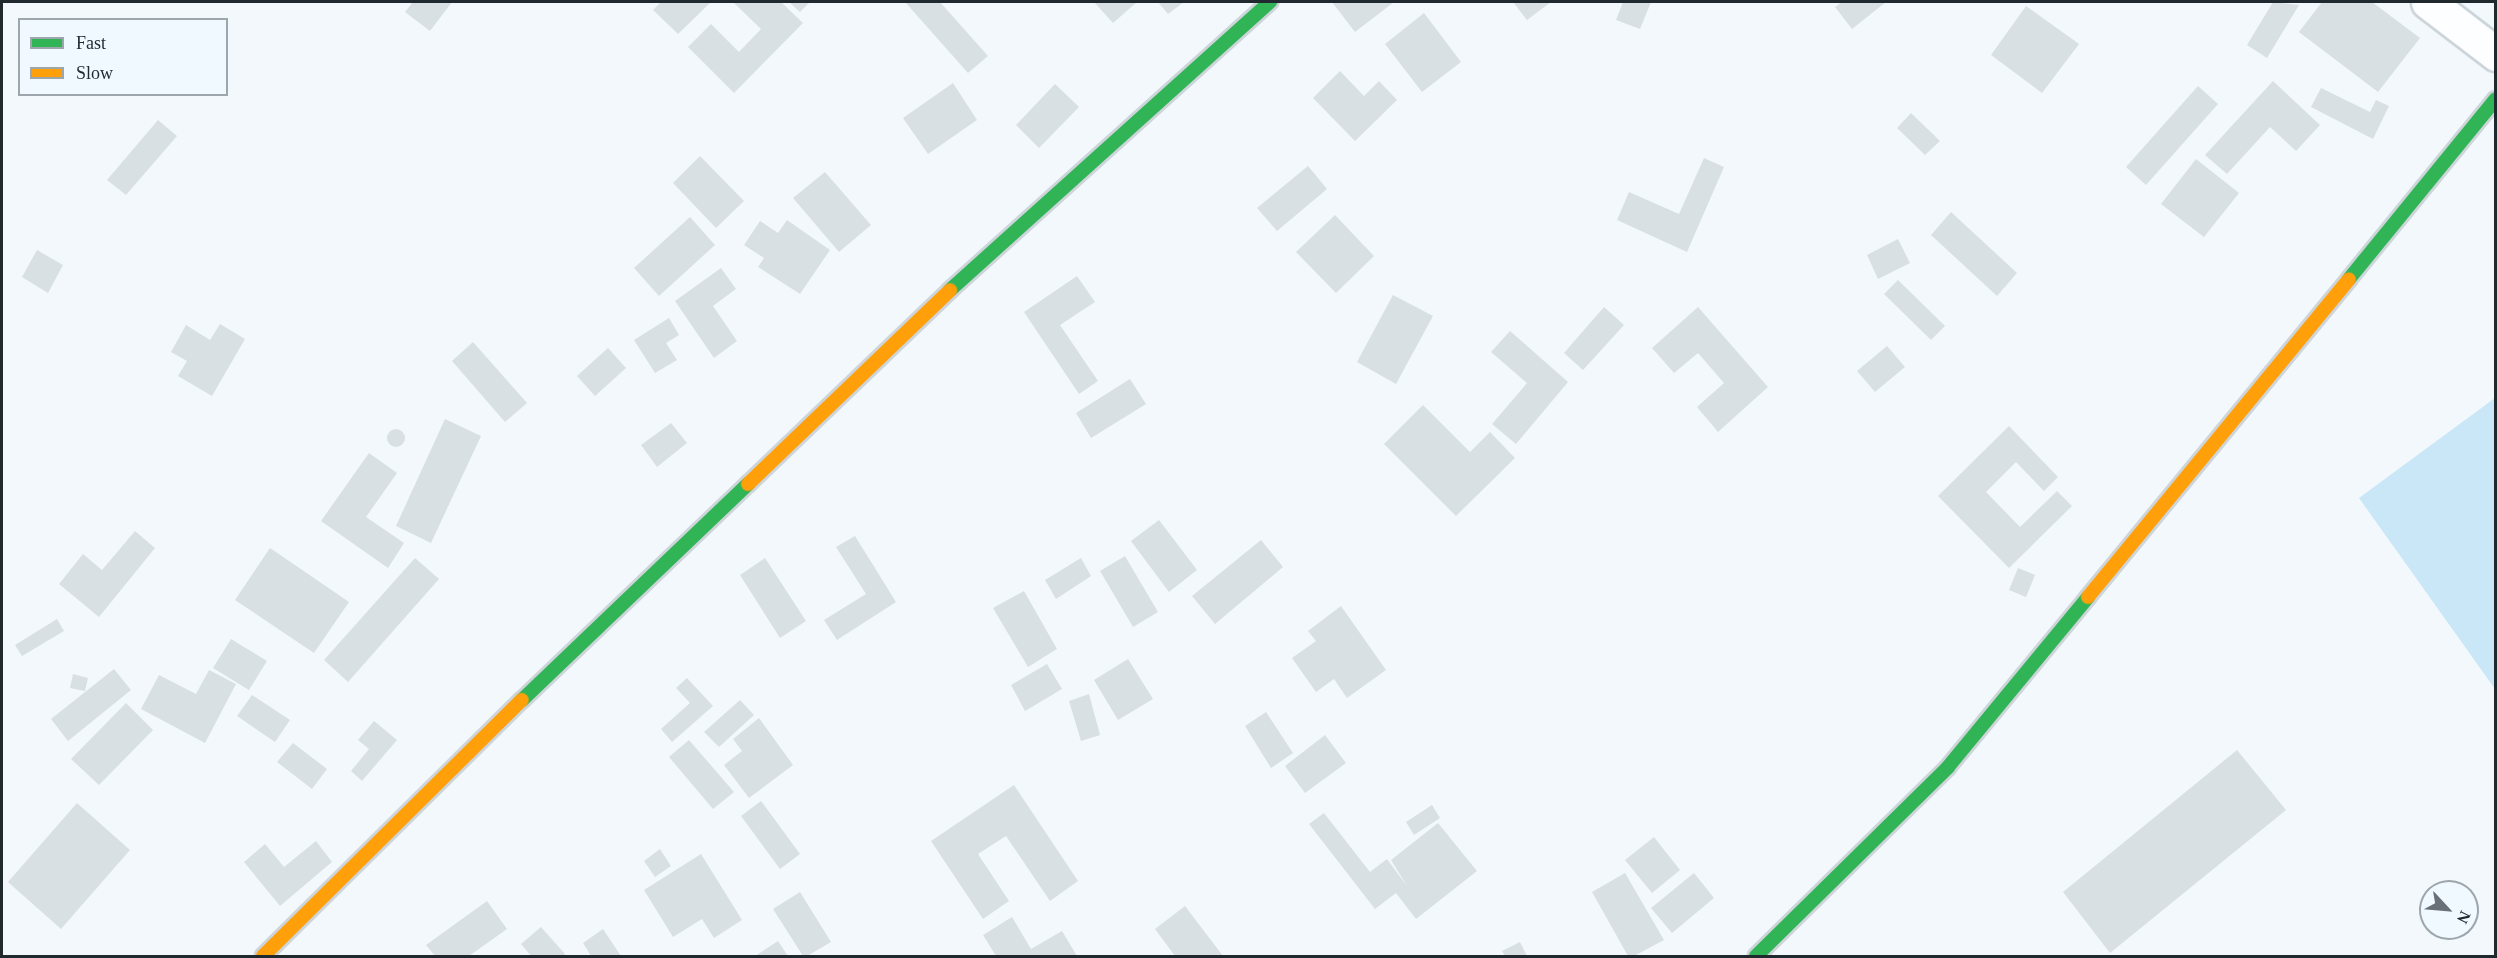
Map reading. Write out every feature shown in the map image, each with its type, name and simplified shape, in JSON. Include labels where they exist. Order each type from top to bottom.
[{"type":"street","points":[[263,957],[444,775],[943,297],[1270,2]]},
{"type":"street","points":[[2428,2],[2496,54]]},
{"type":"street","points":[[1756,957],[1948,767],[2496,99]]},
{"type":"shaded area","points":[[2495,398],[2495,689],[2359,498]]},
{"type":"building","points":[[413,2],[452,2],[430,31],[405,12]]},
{"type":"building","points":[[661,2],[711,2],[678,34],[653,10]]},
{"type":"building","points":[[733,2],[781,2],[803,23],[734,93],[688,47],[711,24],[739,52],[761,29]]},
{"type":"building","points":[[789,2],[810,2],[800,12]]},
{"type":"building","points":[[905,2],[940,2],[988,56],[968,73]]},
{"type":"building","points":[[1094,2],[1137,2],[1113,23]]},
{"type":"building","points":[[1158,2],[1184,2],[1168,14]]},
{"type":"building","points":[[1332,2],[1394,2],[1355,32]]},
{"type":"building","points":[[1513,2],[1551,2],[1527,20]]},
{"type":"building","points":[[1623,2],[1651,2],[1640,29],[1616,20]]},
{"type":"building","points":[[1842,2],[1886,2],[1852,29],[1835,7]]},
{"type":"building","points":[[2273,2],[2299,5],[2267,58],[2247,45]]},
{"type":"building","points":[[2322,2],[2372,2],[2420,38],[2378,92],[2299,32]]},
{"type":"building","points":[[2026,6],[2079,44],[2042,93],[1991,55]]},
{"type":"building","points":[[1424,13],[1461,62],[1422,92],[1385,44]]},
{"type":"building","points":[[1340,71],[1364,96],[1379,81],[1397,100],[1355,141],[1313,98]]},
{"type":"building","points":[[2273,81],[2320,125],[2296,151],[2270,127],[2227,174],[2205,155]]},
{"type":"building","points":[[953,83],[977,120],[928,154],[903,118]]},
{"type":"building","points":[[1055,84],[1079,107],[1039,148],[1016,125]]},
{"type":"building","points":[[2198,86],[2218,104],[2146,185],[2126,167]]},
{"type":"building","points":[[2321,88],[2370,112],[2376,100],[2389,106],[2373,139],[2311,107]]},
{"type":"building","points":[[1911,113],[1940,141],[1925,155],[1897,128]]},
{"type":"building","points":[[158,120],[177,136],[126,195],[107,180]]},
{"type":"building","points":[[700,156],[744,201],[716,228],[673,183]]},
{"type":"building","points":[[1704,158],[1724,167],[1687,252],[1617,220],[1629,192],[1679,214]]},
{"type":"building","points":[[2196,159],[2239,193],[2204,237],[2161,204]]},
{"type":"building","points":[[1308,166],[1327,189],[1277,231],[1257,208]]},
{"type":"building","points":[[825,172],[871,225],[839,252],[793,198]]},
{"type":"building","points":[[1951,212],[2017,273],[1997,296],[1931,235]]},
{"type":"building","points":[[1335,215],[1374,256],[1336,293],[1296,252]]},
{"type":"building","points":[[690,217],[715,245],[659,296],[634,268]]},
{"type":"building","points":[[787,220],[830,250],[800,294],[758,267],[764,258],[744,245],[760,221],[778,233]]},
{"type":"building","points":[[1898,239],[1910,263],[1878,279],[1867,255]]},
{"type":"building","points":[[37,250],[63,265],[48,293],[22,277]]},
{"type":"building","points":[[721,268],[736,289],[713,306],[737,341],[714,358],[675,301]]},
{"type":"building","points":[[1077,276],[1095,302],[1060,325],[1098,381],[1079,394],[1024,312]]},
{"type":"building","points":[[1898,280],[1945,326],[1931,340],[1884,294]]},
{"type":"building","points":[[1393,295],[1433,316],[1396,384],[1357,362]]},
{"type":"building","points":[[1604,307],[1624,325],[1583,370],[1564,353]]},
{"type":"building","points":[[1698,307],[1768,387],[1718,432],[1697,407],[1724,383],[1698,353],[1674,373],[1652,348]]},
{"type":"building","points":[[669,318],[679,335],[666,343],[677,360],[655,373],[634,340]]},
{"type":"building","points":[[220,324],[245,339],[212,396],[178,376],[187,361],[171,352],[186,325],[210,340]]},
{"type":"building","points":[[1510,331],[1568,382],[1516,444],[1492,424],[1527,383],[1491,352]]},
{"type":"building","points":[[473,342],[527,403],[505,422],[452,361]]},
{"type":"building","points":[[1887,346],[1905,367],[1875,392],[1857,371]]},
{"type":"building","points":[[608,348],[626,368],[595,396],[577,376]]},
{"type":"building","points":[[1130,379],[1146,404],[1091,438],[1076,413]]},
{"type":"building","points":[[1423,405],[1470,452],[1490,432],[1515,458],[1456,516],[1384,444]]},
{"type":"building","points":[[445,419],[481,436],[431,543],[396,526]]},
{"type":"building","points":[[671,423],[687,443],[657,467],[641,445]]},
{"type":"building","points":[[2009,426],[2058,477],[2044,491],[2016,462],[1986,492],[2020,527],[2057,491],[2072,506],[2009,568],[1938,496]]},
{"type":"building","points":[[396,429],[402,432],[405,438],[402,444],[396,447],[390,444],[387,438],[390,432]]},
{"type":"building","points":[[369,453],[397,473],[366,517],[404,543],[388,568],[321,521]]},
{"type":"building","points":[[1159,520],[1197,570],[1169,592],[1131,541]]},
{"type":"building","points":[[135,531],[155,548],[99,617],[59,584],[83,554],[102,570]]},
{"type":"building","points":[[855,536],[896,602],[837,640],[824,620],[866,594],[836,547]]},
{"type":"building","points":[[1261,540],[1283,567],[1215,624],[1192,596]]},
{"type":"building","points":[[270,548],[349,602],[314,653],[235,600]]},
{"type":"building","points":[[1125,556],[1158,612],[1133,627],[1100,571]]},
{"type":"building","points":[[415,558],[439,579],[348,682],[324,660]]},
{"type":"building","points":[[765,558],[806,621],[780,638],[740,575]]},
{"type":"building","points":[[1081,558],[1091,576],[1056,599],[1045,580]]},
{"type":"building","points":[[2018,568],[2035,575],[2026,597],[2009,590]]},
{"type":"building","points":[[1024,591],[1057,649],[1028,667],[993,608]]},
{"type":"building","points":[[1341,606],[1386,670],[1347,698],[1334,679],[1316,692],[1292,658],[1316,641],[1308,631]]},
{"type":"building","points":[[57,619],[64,631],[22,656],[15,645]]},
{"type":"building","points":[[231,639],[267,661],[249,690],[213,668]]},
{"type":"building","points":[[1128,659],[1153,699],[1118,720],[1094,680]]},
{"type":"building","points":[[1047,664],[1062,689],[1025,711],[1011,685]]},
{"type":"building","points":[[114,669],[131,690],[68,741],[51,719]]},
{"type":"building","points":[[209,670],[236,684],[205,743],[141,709],[159,675],[196,694]]},
{"type":"building","points":[[73,674],[88,678],[85,691],[70,688]]},
{"type":"building","points":[[687,678],[713,706],[672,742],[661,729],[690,703],[676,688]]},
{"type":"building","points":[[1089,694],[1100,735],[1081,741],[1069,701]]},
{"type":"building","points":[[252,695],[290,720],[275,742],[237,716]]},
{"type":"building","points":[[740,700],[754,715],[719,747],[704,732]]},
{"type":"building","points":[[126,703],[153,730],[99,785],[71,759]]},
{"type":"building","points":[[1266,712],[1293,753],[1271,768],[1245,726]]},
{"type":"building","points":[[759,718],[793,765],[749,798],[724,765],[742,751],[733,739]]},
{"type":"building","points":[[374,721],[397,740],[362,781],[351,771],[369,749],[358,740]]},
{"type":"building","points":[[1325,735],[1346,763],[1305,793],[1285,766]]},
{"type":"building","points":[[689,740],[734,792],[713,809],[669,757]]},
{"type":"building","points":[[293,743],[327,769],[312,789],[277,762]]},
{"type":"building","points":[[2237,750],[2286,810],[2110,953],[2063,892]]},
{"type":"building","points":[[1014,785],[1078,881],[1050,901],[1006,836],[978,854],[1009,901],[983,919],[931,841]]},
{"type":"building","points":[[761,801],[800,854],[780,869],[741,816]]},
{"type":"building","points":[[77,803],[130,850],[61,929],[8,882]]},
{"type":"building","points":[[1432,805],[1440,818],[1414,835],[1406,822]]},
{"type":"building","points":[[1324,813],[1370,872],[1387,859],[1407,886],[1391,860],[1438,823],[1477,871],[1416,919],[1396,893],[1375,909],[1309,824]]},
{"type":"building","points":[[1654,837],[1680,870],[1652,893],[1625,860]]},
{"type":"building","points":[[316,841],[332,862],[280,906],[244,862],[265,844],[284,867]]},
{"type":"building","points":[[660,849],[671,866],[655,877],[644,861]]},
{"type":"building","points":[[701,854],[742,920],[714,938],[702,919],[673,937],[644,890]]},
{"type":"building","points":[[1625,873],[1664,940],[1634,956],[1628,956],[1592,892]]},
{"type":"building","points":[[1694,873],[1714,898],[1672,933],[1651,908]]},
{"type":"building","points":[[800,892],[831,942],[807,956],[803,956],[773,909]]},
{"type":"building","points":[[487,901],[507,929],[469,956],[435,956],[426,945]]},
{"type":"building","points":[[1185,906],[1223,956],[1175,956],[1155,929]]},
{"type":"building","points":[[1012,917],[1031,949],[1062,931],[1077,956],[996,956],[983,935]]},
{"type":"building","points":[[541,927],[565,954],[563,956],[531,956],[521,944]]},
{"type":"building","points":[[603,929],[621,956],[591,956],[583,943]]},
{"type":"building","points":[[778,941],[788,956],[755,956]]},
{"type":"building","points":[[1520,942],[1527,956],[1505,956],[1502,951]]},
{"type":"traffic: fast","points":[[950,290],[1270,2]]},
{"type":"traffic: fast","points":[[2349,279],[2496,99]]},
{"type":"traffic: fast","points":[[522,700],[748,484]]},
{"type":"traffic: fast","points":[[1756,956],[1948,767],[2088,597]]},
{"type":"traffic: slow","points":[[2088,597],[2349,279]]},
{"type":"traffic: slow","points":[[748,484],[950,290]]},
{"type":"traffic: slow","points":[[263,956],[522,700]]}]
